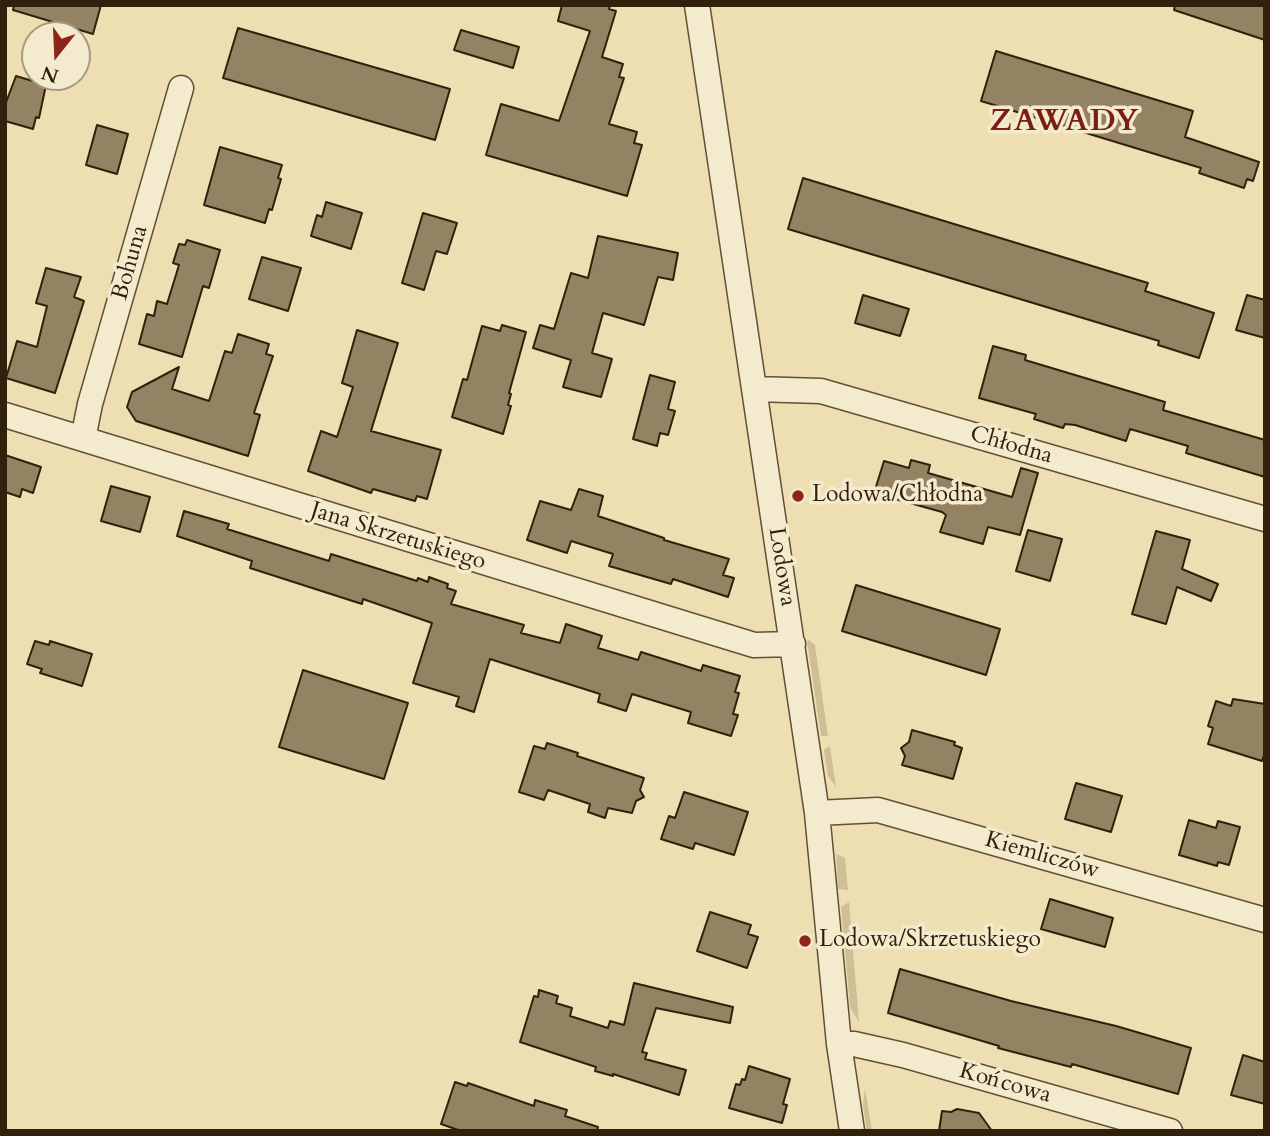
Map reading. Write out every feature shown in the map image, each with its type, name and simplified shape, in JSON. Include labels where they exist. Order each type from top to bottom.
[{"type":"street","name":"Lodowa","points":[[697,5],[817,813],[839,1044],[852,1131]]},
{"type":"street","name":"Bohuna","points":[[83,439],[90,404],[181,88]]},
{"type":"street","name":"Chłodna","points":[[754,389],[821,391],[1265,519]]},
{"type":"street","name":"Jana Skrzetuskiego","points":[[5,415],[754,645],[793,644]]},
{"type":"street","name":"Kiemliczów","points":[[817,813],[878,810],[1265,920]]},
{"type":"street","name":"Końcowa","points":[[839,1044],[854,1044],[903,1055],[1170,1131]]},
{"type":"shaded area","points":[[807,641],[815,645],[828,736],[821,736]]},
{"type":"shaded area","points":[[830,747],[836,787],[828,776],[824,750]]},
{"type":"shaded area","points":[[836,854],[845,858],[848,890],[838,889]]},
{"type":"shaded area","points":[[849,902],[859,1022],[850,1007],[841,907]]},
{"type":"shaded area","points":[[865,1088],[872,1131],[867,1131],[863,1105]]},
{"type":"building","points":[[14,5],[101,5],[93,34],[91,21],[50,21],[13,10]]},
{"type":"building","points":[[562,5],[610,5],[609,9],[616,11],[602,57],[623,64],[619,77],[624,78],[609,124],[637,132],[634,143],[642,145],[627,196],[486,155],[501,104],[559,121],[590,31],[558,21]]},
{"type":"building","points":[[1175,5],[1265,5],[1265,40],[1174,10]]},
{"type":"building","points":[[238,28],[450,89],[435,140],[223,78]]},
{"type":"building","points":[[461,30],[519,47],[513,68],[454,50]]},
{"type":"building","points":[[996,51],[1193,111],[1185,137],[1259,162],[1253,181],[1247,179],[1244,188],[1199,173],[1201,168],[981,101]]},
{"type":"building","points":[[16,76],[21,78],[21,91],[45,91],[39,118],[36,117],[33,129],[5,121],[5,105]]},
{"type":"building","points":[[97,125],[128,134],[117,174],[86,165]]},
{"type":"building","points":[[220,147],[282,165],[272,210],[269,209],[265,223],[204,205]]},
{"type":"building","points":[[803,178],[1148,283],[1145,291],[1214,313],[1199,358],[1158,345],[1159,341],[788,229]]},
{"type":"building","points":[[326,202],[362,213],[351,249],[311,236],[317,215],[322,217]]},
{"type":"building","points":[[423,213],[457,223],[447,254],[436,251],[424,290],[402,283]]},
{"type":"building","points":[[598,236],[678,253],[673,280],[658,277],[644,325],[603,313],[592,353],[612,359],[601,397],[563,387],[571,360],[533,348],[540,325],[554,329],[571,273],[588,278]]},
{"type":"building","points":[[187,240],[220,250],[209,288],[203,286],[182,357],[139,344],[147,314],[154,316],[157,301],[167,304],[179,265],[173,263],[179,244],[185,245]]},
{"type":"building","points":[[262,257],[301,268],[288,311],[249,299]]},
{"type":"building","points":[[46,268],[81,277],[74,297],[84,301],[55,393],[6,378],[17,341],[37,347],[47,306],[36,303]]},
{"type":"building","points":[[863,295],[909,309],[900,336],[855,323]]},
{"type":"building","points":[[1247,295],[1265,300],[1265,338],[1236,330]]},
{"type":"building","points":[[502,325],[526,332],[509,393],[508,405],[511,406],[503,434],[452,417],[463,379],[467,380],[482,326],[500,331]]},
{"type":"building","points":[[357,330],[398,343],[371,431],[441,450],[427,499],[417,496],[415,501],[373,489],[371,493],[308,471],[321,431],[337,437],[353,387],[342,383]]},
{"type":"building","points":[[238,334],[269,344],[266,354],[273,356],[254,413],[260,415],[248,456],[136,421],[127,407],[132,392],[179,367],[172,389],[209,401],[225,351],[232,353]]},
{"type":"building","points":[[993,346],[1026,355],[1025,360],[1165,402],[1163,410],[1265,440],[1265,477],[1186,453],[1188,446],[1130,429],[1126,441],[1075,425],[1065,424],[1063,428],[1034,419],[1036,414],[979,398]]},
{"type":"building","points":[[650,375],[675,382],[668,409],[675,411],[668,435],[660,433],[657,446],[633,439]]},
{"type":"building","points":[[5,455],[41,467],[33,493],[22,489],[20,497],[5,492]]},
{"type":"building","points":[[911,460],[930,465],[928,473],[1012,497],[1021,468],[1038,473],[1020,535],[988,527],[983,544],[940,532],[946,515],[942,512],[874,493],[884,461],[909,468]]},
{"type":"building","points":[[111,486],[150,497],[140,532],[101,521]]},
{"type":"building","points":[[579,489],[603,496],[598,516],[664,540],[729,559],[723,575],[734,578],[728,597],[673,579],[671,584],[609,566],[613,554],[571,541],[567,553],[527,540],[540,501],[571,510]]},
{"type":"building","points":[[184,511],[229,524],[227,529],[329,561],[331,554],[417,581],[418,578],[428,582],[429,577],[448,584],[447,588],[456,591],[451,604],[524,625],[521,633],[560,643],[566,624],[602,636],[598,648],[638,660],[641,652],[701,671],[703,665],[740,676],[733,714],[738,715],[731,736],[688,723],[691,712],[632,694],[626,711],[598,702],[600,694],[490,659],[474,712],[456,706],[459,697],[413,683],[432,623],[363,599],[362,604],[250,568],[252,561],[177,536]]},
{"type":"building","points":[[1028,530],[1062,539],[1050,581],[1016,571]]},
{"type":"building","points":[[1156,531],[1190,540],[1182,569],[1218,584],[1211,601],[1177,587],[1166,624],[1132,614]]},
{"type":"building","points":[[856,585],[1000,629],[986,675],[842,631]]},
{"type":"building","points":[[35,641],[49,645],[50,641],[92,654],[82,686],[40,673],[42,669],[27,664]]},
{"type":"building","points":[[303,670],[408,703],[384,779],[279,747]]},
{"type":"building","points":[[1233,699],[1265,704],[1265,752],[1262,761],[1208,744],[1213,728],[1208,726],[1216,701],[1231,706]]},
{"type":"building","points":[[912,730],[955,742],[954,745],[962,748],[953,779],[902,765],[905,756],[901,748],[909,742]]},
{"type":"building","points":[[547,743],[644,778],[640,790],[644,797],[636,801],[632,813],[608,808],[605,818],[588,812],[590,804],[548,790],[544,800],[519,792],[534,746],[545,749]]},
{"type":"building","points":[[1076,783],[1122,796],[1111,832],[1065,819]]},
{"type":"building","points":[[684,792],[748,812],[734,855],[695,843],[693,849],[661,839],[669,816],[675,818]]},
{"type":"building","points":[[1189,820],[1216,828],[1218,821],[1240,827],[1229,865],[1218,862],[1217,866],[1179,855]]},
{"type":"building","points":[[1050,899],[1113,918],[1105,947],[1041,929]]},
{"type":"building","points":[[710,912],[751,925],[748,934],[758,937],[747,968],[697,951]]},
{"type":"building","points":[[900,969],[1191,1048],[1178,1094],[1072,1064],[1071,1067],[998,1048],[999,1046],[888,1013]]},
{"type":"building","points":[[634,983],[733,1007],[730,1023],[656,1008],[642,1052],[647,1053],[645,1059],[686,1070],[679,1095],[595,1071],[596,1067],[520,1042],[534,996],[538,997],[539,990],[558,996],[556,1003],[572,1008],[570,1016],[608,1028],[610,1021],[624,1025]]},
{"type":"building","points":[[1243,1055],[1265,1062],[1265,1104],[1231,1095]]},
{"type":"building","points":[[749,1066],[790,1079],[783,1104],[787,1105],[782,1123],[729,1108],[736,1084],[740,1085],[742,1079],[745,1080]]},
{"type":"building","points":[[455,1082],[467,1086],[468,1083],[534,1106],[535,1100],[567,1110],[565,1116],[598,1127],[597,1131],[461,1131],[441,1124]]},
{"type":"building","points":[[957,1109],[979,1113],[992,1131],[939,1131],[942,1111],[951,1112]]},
{"type":"place","name":"Lodowa/Chłodna","points":[[798,496]]},
{"type":"place","name":"Lodowa/Skrzetuskiego","points":[[805,941]]},
{"type":"district","name":"ZAWADY","points":[[1065,123]]}]
